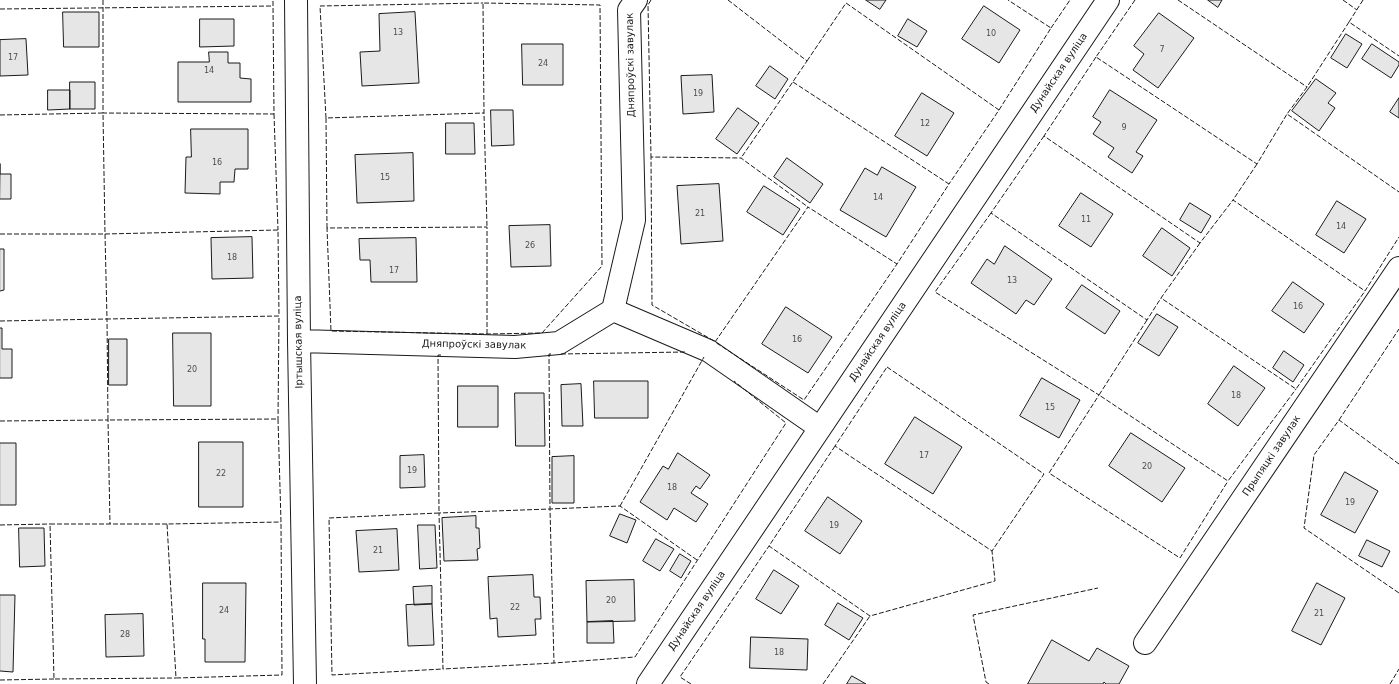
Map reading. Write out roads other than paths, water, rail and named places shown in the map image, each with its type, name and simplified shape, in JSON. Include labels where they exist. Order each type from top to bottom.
[{"type":"street","name":"Іртышская вуліца","points":[[296,0],[299,341],[305,684]]},
{"type":"street","name":"Дняпроўскі завулак","points":[[299,341],[515,347],[560,343],[613,310],[634,220],[630,10],[636,0]]},
{"type":"street","name":"Дунайская вуліца","points":[[648,684],[1108,0]]},
{"type":"street","name":"Прыпяцкі завулак","points":[[1145,644],[1399,268]]},
{"type":"street","points":[[613,310],[709,351],[820,428]]}]
